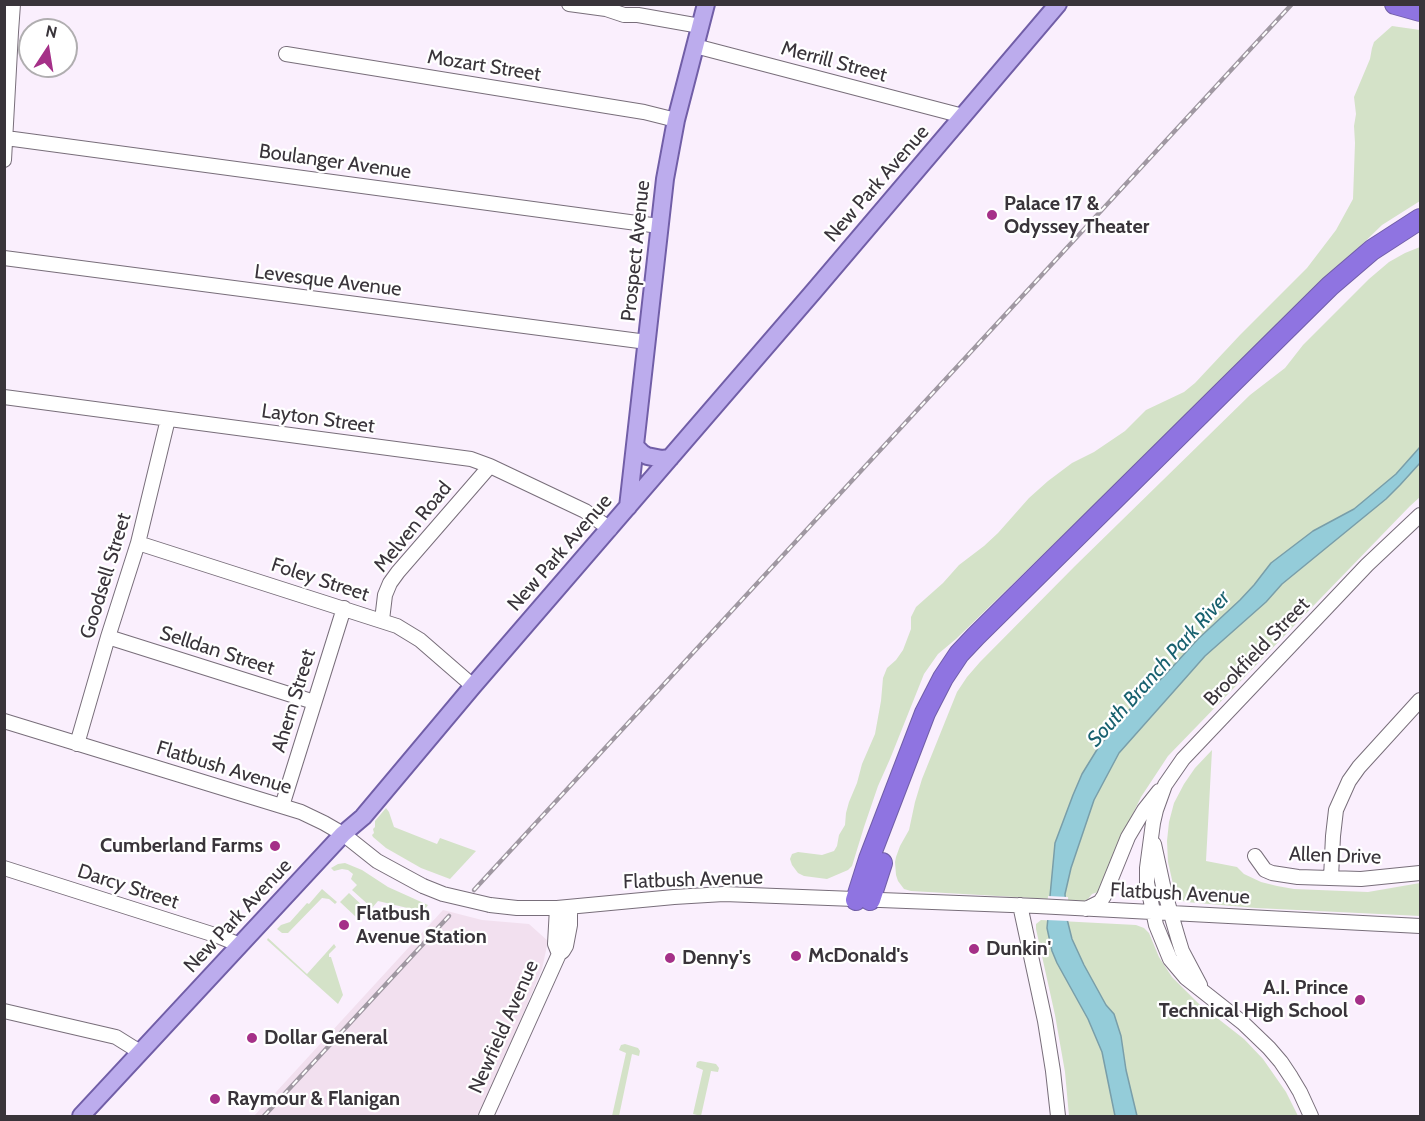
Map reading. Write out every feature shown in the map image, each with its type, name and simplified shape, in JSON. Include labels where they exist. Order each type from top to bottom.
[{"type":"highway","points":[[1395,4],[1420,11]]},
{"type":"highway","points":[[863,900],[866,867],[925,713],[943,678],[963,650],[1330,286],[1372,250],[1420,219]]},
{"type":"highway","points":[[863,900],[884,857],[944,698],[965,663],[989,636],[1341,288],[1376,259],[1420,230]]},
{"type":"main road","name":"Prospect Avenue","points":[[628,507],[664,179],[676,120],[706,4]]},
{"type":"main road","name":"New Park Avenue","points":[[81,1116],[343,834],[363,817],[1058,4]]},
{"type":"main road","points":[[635,446],[647,456],[670,458]]},
{"type":"street","points":[[4,160],[8,31],[14,4]]},
{"type":"street","points":[[569,4],[700,26]]},
{"type":"street","name":"Merrill Street","points":[[695,46],[963,116]]},
{"type":"street","name":"Mozart Street","points":[[286,54],[644,112],[676,120]]},
{"type":"street","name":"Boulanger Avenue","points":[[6,138],[659,226]]},
{"type":"street","name":"Levesque Avenue","points":[[4,258],[646,342]]},
{"type":"street","name":"Layton Street","points":[[4,398],[462,458],[490,466],[585,511],[610,529]]},
{"type":"street","name":"Goodsell Street","points":[[77,744],[138,543],[168,419]]},
{"type":"street","name":"Melven Road","points":[[382,620],[385,595],[390,583],[490,466]]},
{"type":"street","points":[[1415,519],[1420,535]]},
{"type":"street","name":"Brookfield Street","points":[[1311,1116],[1296,1084],[1269,1048],[1248,1027],[1186,978],[1170,959],[1158,931],[1147,883],[1147,868],[1156,810],[1165,785],[1183,759],[1367,565],[1415,519]]},
{"type":"street","name":"Foley Street","points":[[138,543],[397,626],[420,640],[473,686]]},
{"type":"street","name":"Ahern Street","points":[[282,806],[344,608]]},
{"type":"street","name":"Selldan Street","points":[[108,637],[314,702]]},
{"type":"street","points":[[1331,878],[1336,810],[1348,781],[1420,700]]},
{"type":"street","name":"Flatbush Avenue","points":[[4,721],[301,812],[343,834],[377,861],[423,886],[490,905],[517,908],[564,908],[724,894],[1070,908],[1420,926]]},
{"type":"street","points":[[1086,909],[1100,902],[1104,896],[1128,837],[1144,810],[1165,785]]},
{"type":"street","name":"Brookfield Street","points":[[1152,835],[1170,913],[1182,951],[1202,989]]},
{"type":"street","name":"Allen Drive","points":[[1255,856],[1265,870],[1298,877],[1361,879],[1420,873]]},
{"type":"street","name":"Darcy Street","points":[[4,868],[240,945]]},
{"type":"street","points":[[1020,906],[1045,1021],[1058,1116]]},
{"type":"street","name":"Newfield Avenue","points":[[486,1116],[558,954],[555,944],[564,908]]},
{"type":"street","points":[[4,1011],[116,1037],[140,1052]]},
{"type":"shaded area","points":[[443,910],[482,920],[529,924],[548,941],[542,969],[480,1116],[254,1116]]},
{"type":"green space","points":[[1392,26],[1420,30],[1420,201],[1382,225],[938,654],[924,674],[878,786],[852,866],[827,879],[798,873],[790,859],[792,854],[798,852],[822,855],[834,851],[837,846],[839,835],[845,825],[849,802],[875,734],[883,678],[887,668],[903,650],[911,629],[911,617],[916,607],[959,565],[998,533],[1029,498],[1048,481],[1072,463],[1094,452],[1125,431],[1146,410],[1184,392],[1195,383],[1307,268],[1336,230],[1353,199],[1356,114],[1354,97],[1370,59],[1374,42]]},
{"type":"green space","points":[[1420,247],[1420,497],[1168,756],[1141,797],[1098,892],[1084,901],[904,889],[896,875],[896,857],[909,830],[922,779],[957,692],[967,677],[1075,566],[1250,395],[1285,368],[1303,345],[1369,279],[1389,262]]},
{"type":"green space","points":[[1212,750],[1206,861],[1237,867],[1244,874],[1261,882],[1294,889],[1368,892],[1420,883],[1420,916],[1256,908],[1180,900],[1175,893],[1168,862],[1169,822],[1174,803],[1184,784]]},
{"type":"green space","points":[[386,808],[394,827],[437,844],[440,838],[476,851],[450,879],[421,868],[386,848],[373,837],[375,821]]},
{"type":"green space","points":[[345,863],[362,870],[388,887],[428,905],[425,909],[416,910],[378,901],[372,908],[352,890],[357,885],[351,879],[353,874],[348,870],[334,871],[331,868]]},
{"type":"green space","points":[[322,889],[337,902],[335,904],[329,899],[322,898],[288,933],[282,933],[277,929],[290,922]]},
{"type":"green space","points":[[349,893],[365,908],[356,917],[340,902]]},
{"type":"green space","points":[[1041,920],[1136,925],[1144,928],[1149,933],[1159,957],[1172,977],[1198,1003],[1244,1039],[1263,1059],[1286,1092],[1298,1116],[1069,1116],[1065,1072],[1055,1015],[1036,929],[1036,924]]},
{"type":"green space","points":[[268,938],[307,974],[334,944],[336,947],[329,957],[331,957],[343,995],[338,1004],[267,940]]},
{"type":"green space","points":[[621,1045],[638,1048],[640,1051],[639,1056],[632,1054],[619,1116],[612,1116],[626,1053],[619,1050]]},
{"type":"green space","points":[[697,1062],[716,1064],[719,1068],[718,1072],[711,1071],[701,1116],[693,1114],[703,1070],[696,1067]]},
{"type":"water","points":[[1420,447],[1420,463],[1386,499],[1282,584],[1266,602],[1205,656],[1119,753],[1094,800],[1071,868],[1065,894],[1067,919],[1072,939],[1106,1005],[1114,1014],[1121,1036],[1137,1116],[1115,1116],[1102,1052],[1088,1019],[1057,963],[1047,928],[1055,843],[1082,774],[1098,748],[1125,714],[1198,639],[1240,600],[1271,563],[1313,531],[1354,509],[1396,474]]},
{"type":"pier","points":[[1048,896],[1068,897],[1069,921],[1046,920]]},
{"type":"railway","points":[[474,890],[1292,4]]},
{"type":"railway","points":[[264,1116],[449,916]]},
{"type":"place","name":"Palace 17 & Odyssey Theater","points":[[992,215]]},
{"type":"place","name":"Cumberland Farms","points":[[275,846]]},
{"type":"place","name":"Flatbush Avenue Station","points":[[344,925]]},
{"type":"place","name":"Dunkin'","points":[[974,949]]},
{"type":"place","name":"McDonald's","points":[[796,956]]},
{"type":"place","name":"Denny's","points":[[670,958]]},
{"type":"place","name":"A.I. Prince Technical High School","points":[[1360,1000]]},
{"type":"place","name":"Dollar General","points":[[252,1038]]},
{"type":"place","name":"Raymour & Flanigan","points":[[215,1099]]},
{"type":"water label","name":"South Branch Park River","points":[[1159,669]]}]
